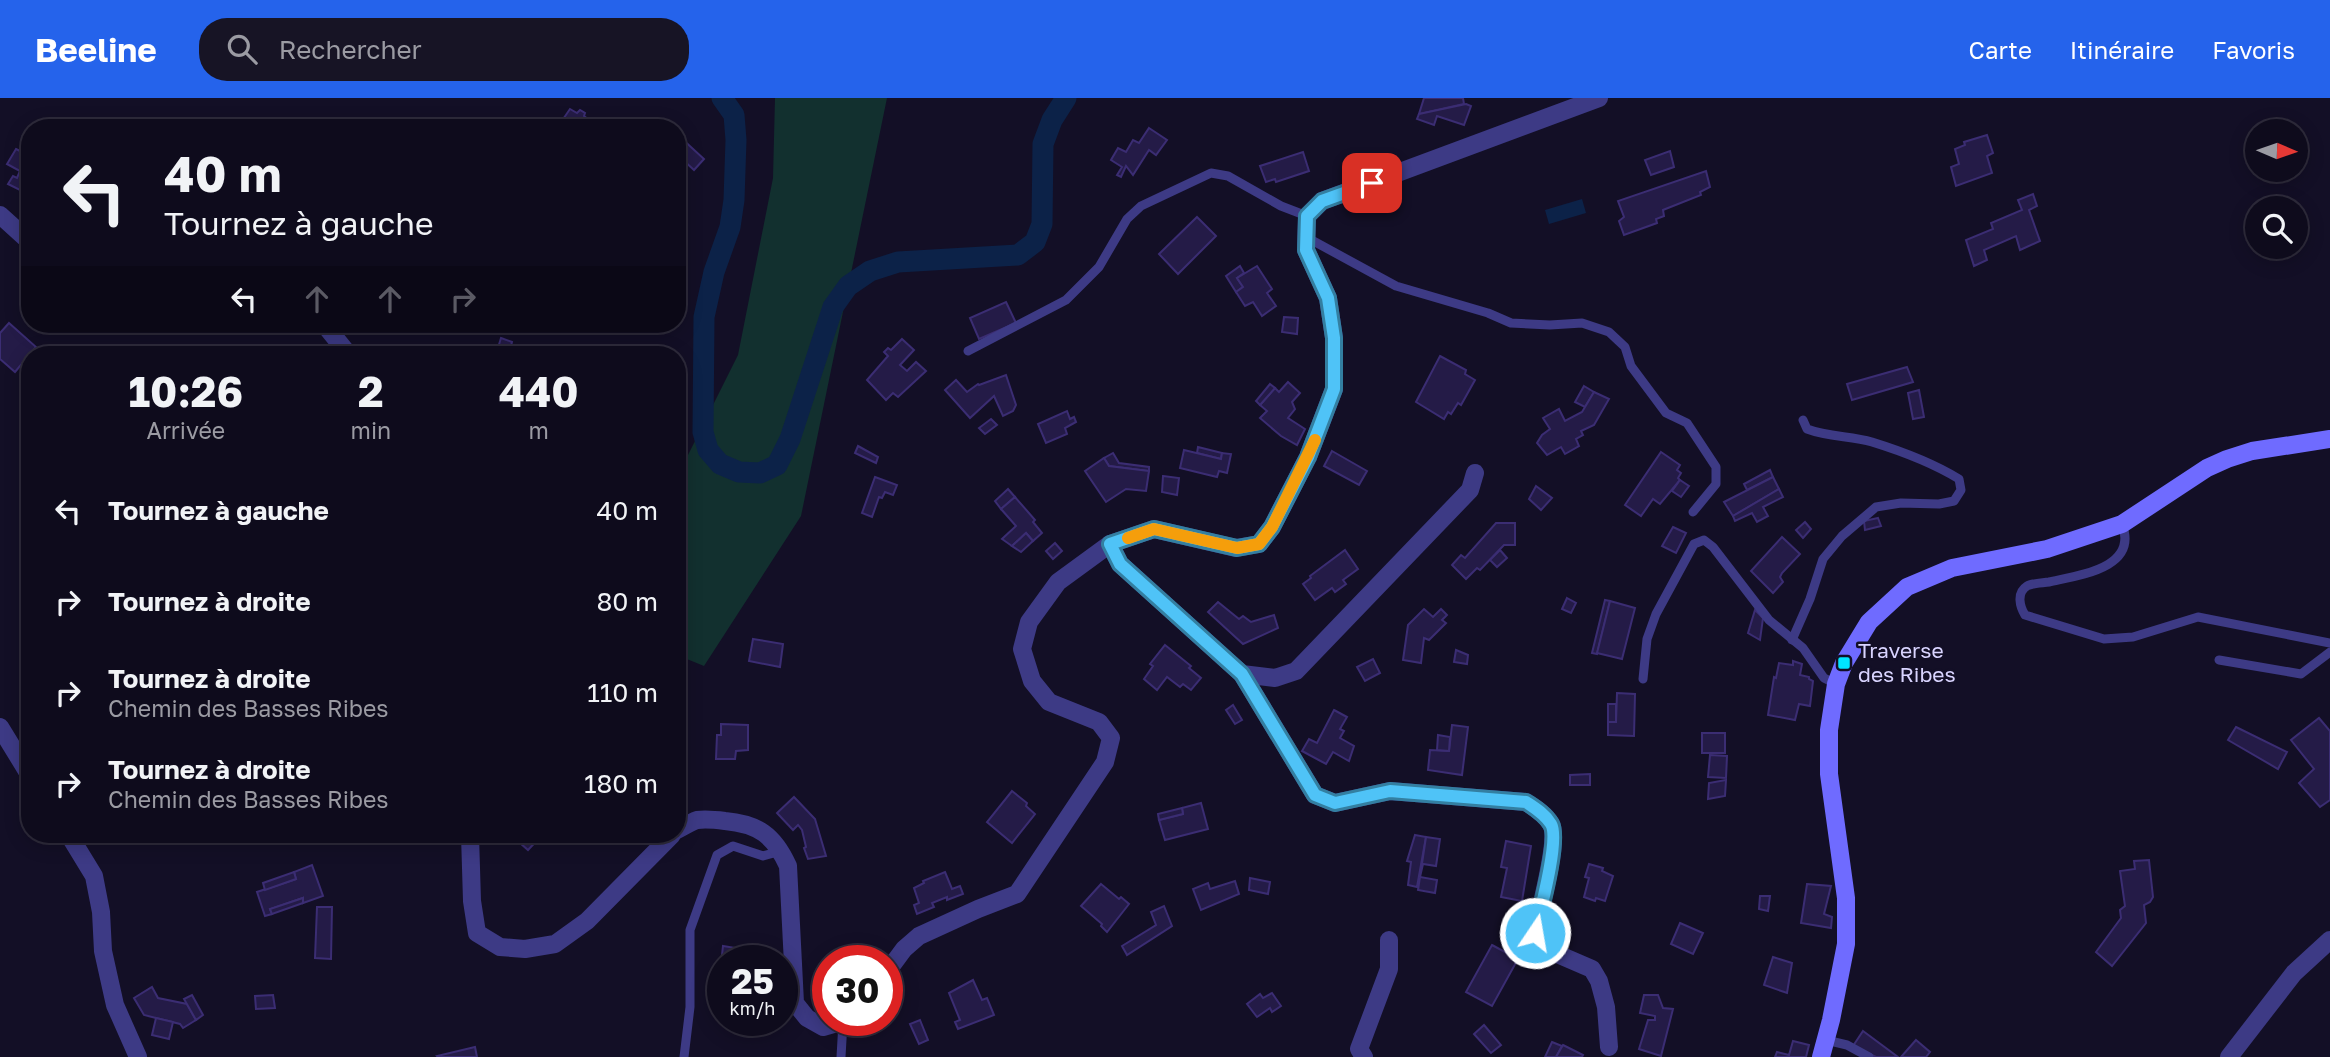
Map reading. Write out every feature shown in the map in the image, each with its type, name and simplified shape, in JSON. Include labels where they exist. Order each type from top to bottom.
[{"type":"main road","points":[[1823,1048],[1846,943],[1845,884],[1829,774],[1829,730],[1836,684],[1844,663],[1869,622],[1907,587],[1952,568],[2047,549],[2122,524],[2207,468],[2227,459],[2252,452],[2330,439]]},
{"type":"street","points":[[903,950],[919,936],[1017,894],[1105,762],[1111,738],[1099,722],[1049,702],[1032,681],[1022,649],[1029,622],[1058,582],[1110,544],[1154,529],[1237,548],[1259,544],[1272,527],[1308,457],[1334,389],[1334,338],[1328,298],[1306,250],[1307,216],[1322,201],[1599,98]]},
{"type":"street","points":[[0,215],[21,234]]},
{"type":"street","points":[[1242,674],[1275,678],[1296,671],[1470,489],[1475,473]]},
{"type":"street","points":[[1110,544],[1120,564],[1242,674],[1315,795],[1335,803],[1390,791],[1526,802],[1544,814],[1553,826],[1554,842],[1535,933],[1541,947],[1591,969],[1600,981],[1606,1007],[1609,1047]]},
{"type":"street","points":[[0,727],[21,762]]},
{"type":"street","points":[[686,826],[697,820],[745,823],[766,833],[781,851],[788,866],[795,1003],[812,1021]]},
{"type":"street","points":[[74,843],[94,876],[101,912],[103,951],[115,1005],[138,1057]]},
{"type":"street","points":[[470,843],[472,901],[477,933],[500,947],[525,949],[555,944],[587,921],[664,843]]},
{"type":"street","points":[[1364,1057],[1359,1049],[1389,969],[1390,940]]},
{"type":"street","points":[[2229,1057],[2294,973],[2330,940]]},
{"type":"lane","points":[[968,351],[1066,300],[1099,267],[1127,219],[1141,206],[1212,173],[1228,176],[1282,206],[1307,216]]},
{"type":"lane","points":[[1306,237],[1396,286],[1488,313],[1511,323],[1582,323],[1609,332],[1625,347],[1631,366],[1666,413],[1688,423],[1716,467],[1716,484],[1693,512]]},
{"type":"lane","points":[[1792,640],[1810,599],[1823,559],[1842,536],[1877,507],[1901,502],[1939,504],[1954,501],[1961,490],[1959,479],[1946,471],[1871,441],[1819,434],[1807,429],[1803,420]]},
{"type":"lane","points":[[2122,524],[2127,536],[2120,557],[2088,573],[2027,586],[2021,594],[2020,607],[2025,615],[2104,639],[2133,637],[2199,617],[2330,643]]},
{"type":"lane","points":[[1643,679],[1647,639],[1656,614],[1693,544],[1704,540],[1713,547],[1769,620],[1803,648],[1824,678],[1836,684]]},
{"type":"lane","points":[[2219,660],[2301,674],[2330,652]]},
{"type":"lane","points":[[684,1057],[690,1007],[690,930],[717,855],[733,846],[763,856],[781,851]]},
{"type":"lane","points":[[841,1057],[843,1036]]},
{"type":"lane","points":[[1823,1048],[1847,1045],[1869,1057]]},
{"type":"green space","points":[[775,98],[887,98],[801,516],[704,666],[686,659],[686,459],[738,355],[773,178]]},
{"type":"water","points":[[1582,199],[1586,213],[1549,224],[1545,210]]},
{"type":"building","points":[[1424,98],[1463,98],[1464,104],[1419,114]]},
{"type":"building","points":[[1466,104],[1471,106],[1464,125],[1437,116],[1434,125],[1417,119],[1419,114]]},
{"type":"building","points":[[570,109],[577,113],[580,110],[588,119],[563,119]]},
{"type":"building","points":[[1149,128],[1167,140],[1156,155],[1149,150],[1133,175],[1126,166],[1121,177],[1117,175],[1122,167],[1111,160],[1118,148],[1126,152],[1133,140],[1139,143]]},
{"type":"building","points":[[1987,135],[1993,153],[1987,156],[1992,173],[1956,186],[1951,167],[1959,164],[1955,149],[1965,145],[1964,142]]},
{"type":"building","points":[[686,142],[704,159],[694,170],[686,163]]},
{"type":"building","points":[[16,149],[21,152],[21,190],[8,184],[13,176],[17,178],[20,171],[7,164]]},
{"type":"building","points":[[1670,151],[1674,167],[1651,175],[1645,160]]},
{"type":"building","points":[[1303,152],[1309,171],[1276,182],[1275,179],[1266,182],[1260,166]]},
{"type":"building","points":[[1706,171],[1710,187],[1700,192],[1701,195],[1663,210],[1664,216],[1656,219],[1657,223],[1624,235],[1619,221],[1624,217],[1618,201]]},
{"type":"building","points":[[2033,194],[2037,206],[2029,210],[2040,241],[2020,250],[2016,236],[1984,250],[1987,260],[1974,266],[1966,240],[1993,229],[1991,223],[2022,210],[2018,200]]},
{"type":"building","points":[[1197,217],[1216,236],[1178,274],[1159,254]]},
{"type":"building","points":[[1240,266],[1244,273],[1237,278],[1243,287],[1236,292],[1226,276]]},
{"type":"building","points":[[1257,266],[1272,289],[1267,293],[1276,306],[1262,316],[1253,302],[1245,306],[1236,292],[1243,287],[1237,278]]},
{"type":"building","points":[[1006,302],[1016,323],[979,339],[970,318]]},
{"type":"building","points":[[1284,317],[1298,318],[1297,334],[1282,332]]},
{"type":"building","points":[[9,323],[35,346],[21,346],[21,365],[15,372],[0,359],[0,333]]},
{"type":"building","points":[[501,338],[512,342],[511,346],[499,346]]},
{"type":"building","points":[[902,339],[914,350],[900,365],[907,371],[916,362],[926,371],[898,397],[893,393],[886,400],[867,380],[888,356],[884,352],[888,348],[891,350]]},
{"type":"building","points":[[1440,356],[1466,370],[1465,374],[1475,380],[1461,405],[1458,403],[1444,419],[1416,402]]},
{"type":"building","points":[[1907,367],[1913,382],[1852,400],[1847,384]]},
{"type":"building","points":[[1006,375],[1016,405],[1013,411],[1003,416],[994,396],[970,418],[945,390],[956,380],[967,392],[978,384]]},
{"type":"building","points":[[1288,382],[1300,393],[1292,402],[1295,409],[1288,418],[1305,429],[1297,445],[1281,436],[1260,418],[1267,411],[1260,405],[1275,388],[1279,392]]},
{"type":"building","points":[[1270,384],[1275,388],[1260,405],[1256,401]]},
{"type":"building","points":[[1584,386],[1594,392],[1585,407],[1575,402]]},
{"type":"building","points":[[1919,390],[1924,417],[1913,419],[1908,393]]},
{"type":"building","points":[[1594,392],[1609,399],[1594,425],[1581,431],[1583,435],[1576,439],[1579,446],[1565,454],[1561,447],[1547,455],[1537,443],[1550,429],[1543,418],[1559,409],[1565,421],[1582,412]]},
{"type":"building","points":[[1067,411],[1070,419],[1074,417],[1076,422],[1065,428],[1067,434],[1046,443],[1038,424]]},
{"type":"building","points":[[991,419],[997,425],[985,434],[979,428]]},
{"type":"building","points":[[858,446],[878,457],[876,463],[855,453]]},
{"type":"building","points":[[1198,447],[1222,453],[1221,459],[1197,453]]},
{"type":"building","points":[[1184,450],[1221,459],[1222,453],[1231,454],[1227,473],[1219,471],[1217,477],[1180,468]]},
{"type":"building","points":[[1332,451],[1367,471],[1359,485],[1324,466]]},
{"type":"building","points":[[1661,452],[1680,465],[1677,470],[1681,473],[1678,478],[1680,480],[1660,504],[1653,499],[1641,516],[1625,505]]},
{"type":"building","points":[[1113,453],[1119,463],[1149,467],[1149,471],[1109,466],[1104,458]]},
{"type":"building","points":[[1104,458],[1109,466],[1149,471],[1146,491],[1126,489],[1106,502],[1085,471]]},
{"type":"building","points":[[1770,470],[1773,477],[1747,490],[1744,484]]},
{"type":"building","points":[[1163,476],[1179,478],[1177,495],[1162,492]]},
{"type":"building","points":[[875,477],[897,485],[893,495],[885,492],[882,498],[879,497],[872,517],[862,513]]},
{"type":"building","points":[[1773,477],[1779,489],[1733,516],[1724,502]]},
{"type":"building","points":[[1680,480],[1689,486],[1681,497],[1672,491]]},
{"type":"building","points":[[1536,486],[1552,498],[1541,510],[1529,499]]},
{"type":"building","points":[[1008,489],[1015,497],[1001,509],[995,501]]},
{"type":"building","points":[[1779,489],[1783,497],[1763,507],[1768,516],[1757,522],[1752,513],[1735,521],[1733,516]]},
{"type":"building","points":[[1015,497],[1035,520],[1033,522],[1042,533],[1033,541],[1026,533],[1012,546],[1002,539],[1016,526],[1001,509]]},
{"type":"building","points":[[1878,518],[1881,526],[1865,530],[1864,521]]},
{"type":"building","points":[[1805,522],[1811,529],[1803,538],[1796,530]]},
{"type":"building","points":[[1496,523],[1515,523],[1515,545],[1504,545],[1480,570],[1477,568],[1466,579],[1452,565],[1461,555],[1465,558]]},
{"type":"building","points":[[1673,527],[1686,533],[1676,553],[1662,546]]},
{"type":"building","points":[[1026,533],[1033,541],[1021,552],[1012,546]]},
{"type":"building","points":[[1782,537],[1800,554],[1782,573],[1780,577],[1783,582],[1773,593],[1751,571]]},
{"type":"building","points":[[1055,543],[1062,551],[1053,559],[1046,551]]},
{"type":"building","points":[[1345,550],[1358,569],[1343,580],[1346,584],[1335,592],[1332,588],[1315,600],[1303,584]]},
{"type":"building","points":[[1500,550],[1507,558],[1497,567],[1490,560]]},
{"type":"building","points":[[1567,598],[1576,603],[1571,613],[1562,609]]},
{"type":"building","points":[[1605,600],[1610,601],[1597,654],[1592,653]]},
{"type":"building","points":[[1610,601],[1635,608],[1622,659],[1597,653]]},
{"type":"building","points":[[1218,602],[1239,619],[1243,616],[1251,622],[1274,615],[1278,628],[1243,644],[1208,612]]},
{"type":"building","points":[[1424,609],[1433,617],[1441,609],[1447,615],[1442,620],[1446,623],[1429,640],[1424,638],[1421,663],[1403,660],[1408,625]]},
{"type":"building","points":[[1755,610],[1763,618],[1760,640],[1748,633]]},
{"type":"building","points":[[753,639],[783,644],[780,667],[749,661]]},
{"type":"building","points":[[1165,645],[1201,678],[1191,690],[1183,684],[1180,687],[1167,677],[1157,690],[1144,679],[1153,666],[1150,664]]},
{"type":"building","points":[[1456,650],[1468,655],[1467,664],[1454,662]]},
{"type":"building","points":[[1373,659],[1380,673],[1365,681],[1357,667]]},
{"type":"building","points":[[1793,661],[1802,664],[1800,675],[1813,681],[1810,706],[1799,704],[1795,720],[1768,715],[1779,663],[1793,665]]},
{"type":"building","points":[[1617,693],[1635,694],[1634,736],[1608,735],[1608,722],[1616,722]]},
{"type":"building","points":[[1608,704],[1616,704],[1616,722],[1608,722]]},
{"type":"building","points":[[1233,705],[1242,720],[1235,724],[1226,710]]},
{"type":"building","points":[[1334,710],[1347,717],[1340,729],[1344,731],[1340,738],[1354,746],[1349,761],[1333,752],[1326,764],[1302,751],[1309,739],[1317,743]]},
{"type":"building","points":[[2319,718],[2330,731],[2330,800],[2320,807],[2299,783],[2314,769],[2291,740]]},
{"type":"building","points":[[721,724],[748,725],[748,750],[736,751],[735,759],[716,759],[717,735],[721,735]]},
{"type":"building","points":[[1452,725],[1468,727],[1462,775],[1428,770],[1430,750],[1449,751]]},
{"type":"building","points":[[2236,727],[2287,752],[2278,769],[2228,740]]},
{"type":"building","points":[[1702,733],[1725,733],[1725,753],[1702,753]]},
{"type":"building","points":[[1438,735],[1450,737],[1449,751],[1437,750]]},
{"type":"building","points":[[1710,755],[1727,756],[1726,778],[1708,777]]},
{"type":"building","points":[[1590,774],[1590,785],[1570,785],[1570,775]]},
{"type":"building","points":[[1726,780],[1725,796],[1708,799],[1709,783]]},
{"type":"building","points":[[1012,791],[1027,803],[1026,806],[1035,814],[1012,843],[987,822]]},
{"type":"building","points":[[794,797],[815,819],[826,856],[808,859],[802,830],[798,825],[793,830],[777,813]]},
{"type":"building","points":[[1201,803],[1208,829],[1165,840],[1159,820],[1183,814],[1182,808]]},
{"type":"building","points":[[1182,808],[1183,814],[1159,820],[1158,814]]},
{"type":"building","points":[[1415,835],[1426,837],[1417,887],[1408,885],[1411,862],[1407,861]]},
{"type":"building","points":[[1426,837],[1440,839],[1436,866],[1423,864],[1420,877],[1437,880],[1435,893],[1418,890]]},
{"type":"building","points":[[1506,841],[1531,846],[1522,901],[1501,897],[1507,868],[1501,867]]},
{"type":"building","points":[[520,843],[535,843],[528,850]]},
{"type":"building","points":[[2149,860],[2153,897],[2144,905],[2146,923],[2112,966],[2096,952],[2121,918],[2120,910],[2125,906],[2120,871],[2135,869],[2134,861]]},
{"type":"building","points":[[1589,864],[1603,868],[1602,871],[1613,876],[1605,901],[1584,897]]},
{"type":"building","points":[[312,865],[323,896],[303,903],[303,898],[270,909],[272,914],[265,916],[257,892],[296,879],[294,872]]},
{"type":"building","points":[[294,872],[296,879],[265,890],[263,883]]},
{"type":"building","points":[[945,872],[952,889],[960,886],[963,894],[932,903],[934,907],[917,914],[914,905],[919,903],[914,888]]},
{"type":"building","points":[[1250,878],[1270,882],[1268,894],[1249,890]]},
{"type":"building","points":[[1235,881],[1239,894],[1201,910],[1193,889],[1208,883],[1210,889]]},
{"type":"building","points":[[1101,884],[1129,904],[1107,932],[1102,924],[1081,906]]},
{"type":"building","points":[[1807,884],[1831,886],[1824,914],[1832,917],[1831,928],[1801,923]]},
{"type":"building","points":[[1760,896],[1770,896],[1768,911],[1759,909]]},
{"type":"building","points":[[303,898],[303,903],[272,914],[270,909]]},
{"type":"building","points":[[1164,906],[1172,926],[1127,955],[1122,946],[1156,925],[1151,912]]},
{"type":"building","points":[[317,907],[332,907],[331,959],[315,958]]},
{"type":"building","points":[[1680,923],[1703,933],[1693,954],[1671,944]]},
{"type":"building","points":[[1492,945],[1518,959],[1492,1006],[1466,992]]},
{"type":"building","points":[[1773,957],[1792,963],[1787,993],[1764,985]]},
{"type":"building","points":[[973,980],[982,1000],[987,998],[994,1015],[958,1029],[955,1022],[960,1020],[949,993]]},
{"type":"building","points":[[152,987],[158,998],[187,1004],[196,1020],[183,1028],[180,1024],[144,1015],[134,998]]},
{"type":"building","points":[[1272,993],[1281,1006],[1272,1012],[1270,1008],[1257,1017],[1247,1004],[1260,994],[1263,998]]},
{"type":"building","points":[[192,995],[203,1015],[196,1020],[184,999]]},
{"type":"building","points":[[273,995],[275,1008],[256,1009],[255,996]]},
{"type":"building","points":[[1644,995],[1658,995],[1663,1008],[1673,1009],[1661,1056],[1639,1049],[1648,1020],[1655,1020],[1655,1016],[1640,1013]]},
{"type":"building","points":[[156,1018],[173,1022],[169,1039],[152,1035]]},
{"type":"building","points":[[920,1020],[928,1040],[919,1044],[910,1024]]},
{"type":"building","points":[[1484,1025],[1501,1045],[1491,1053],[1474,1034]]},
{"type":"building","points":[[1863,1031],[1898,1057],[1876,1057],[1853,1046]]},
{"type":"building","points":[[1916,1040],[1930,1052],[1926,1057],[1901,1057]]},
{"type":"building","points":[[1793,1041],[1809,1045],[1806,1057],[1775,1057],[1777,1052],[1789,1055]]},
{"type":"building","points":[[1552,1042],[1562,1046],[1556,1057],[1545,1057]]},
{"type":"building","points":[[1563,1045],[1583,1055],[1582,1057],[1556,1057]]},
{"type":"building","points":[[475,1047],[477,1057],[437,1056]]},
{"type":"waterway","points":[[722,98],[734,115],[734,200],[730,227],[714,272],[704,317],[703,432],[708,450],[720,464],[739,472],[760,473],[777,465],[790,439],[833,307],[848,286],[870,271],[898,262],[1018,255],[1035,242],[1042,224],[1043,144],[1052,120],[1066,98]]},
{"type":"slow traffic","points":[[1128,538],[1154,529],[1237,548],[1259,544],[1272,527],[1315,440]]},
{"type":"place","name":"Traverse des Ribes","points":[[1844,663]]},
{"type":"route","points":[[1372,183],[1322,201],[1307,216],[1306,250],[1328,298],[1334,338],[1334,389],[1308,457],[1272,527],[1259,544],[1237,548],[1154,529],[1110,544],[1120,564],[1242,674],[1315,795],[1335,803],[1390,791],[1526,802],[1544,814],[1553,826],[1554,842],[1535,933]]}]
